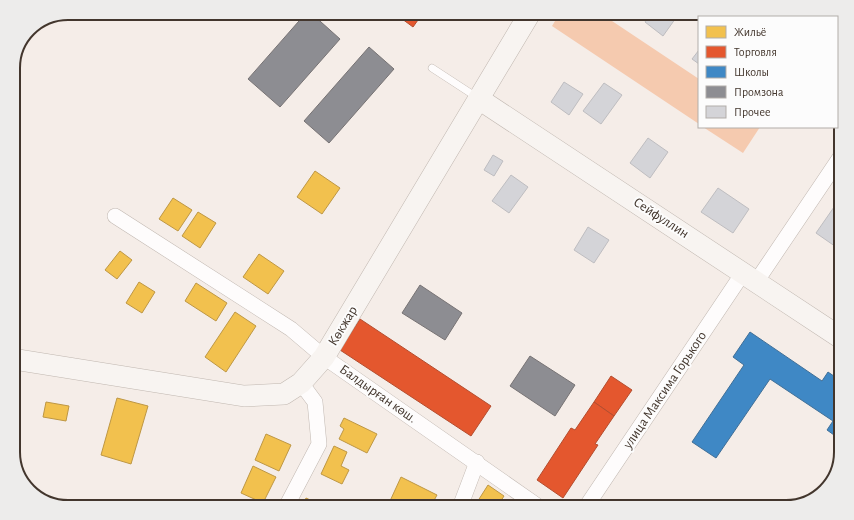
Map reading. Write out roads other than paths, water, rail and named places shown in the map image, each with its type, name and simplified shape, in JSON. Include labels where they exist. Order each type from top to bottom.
[{"type":"street","name":"Көкжар","points":[[20,360],[244,396],[284,394],[301,383],[324,357],[480,99],[526,20]]},
{"type":"street","name":"Сейфуллин","points":[[480,99],[834,333]]},
{"type":"street","name":"улица Максима Горького","points":[[591,500],[750,277],[834,165]]},
{"type":"street","name":"Балдырған көш.","points":[[115,216],[291,329],[324,357],[477,462],[529,500]]},
{"type":"street","points":[[290,500],[319,444],[315,402],[301,383]]},
{"type":"street","points":[[463,500],[477,462]]},
{"type":"lane","points":[[432,68],[480,99]]}]
